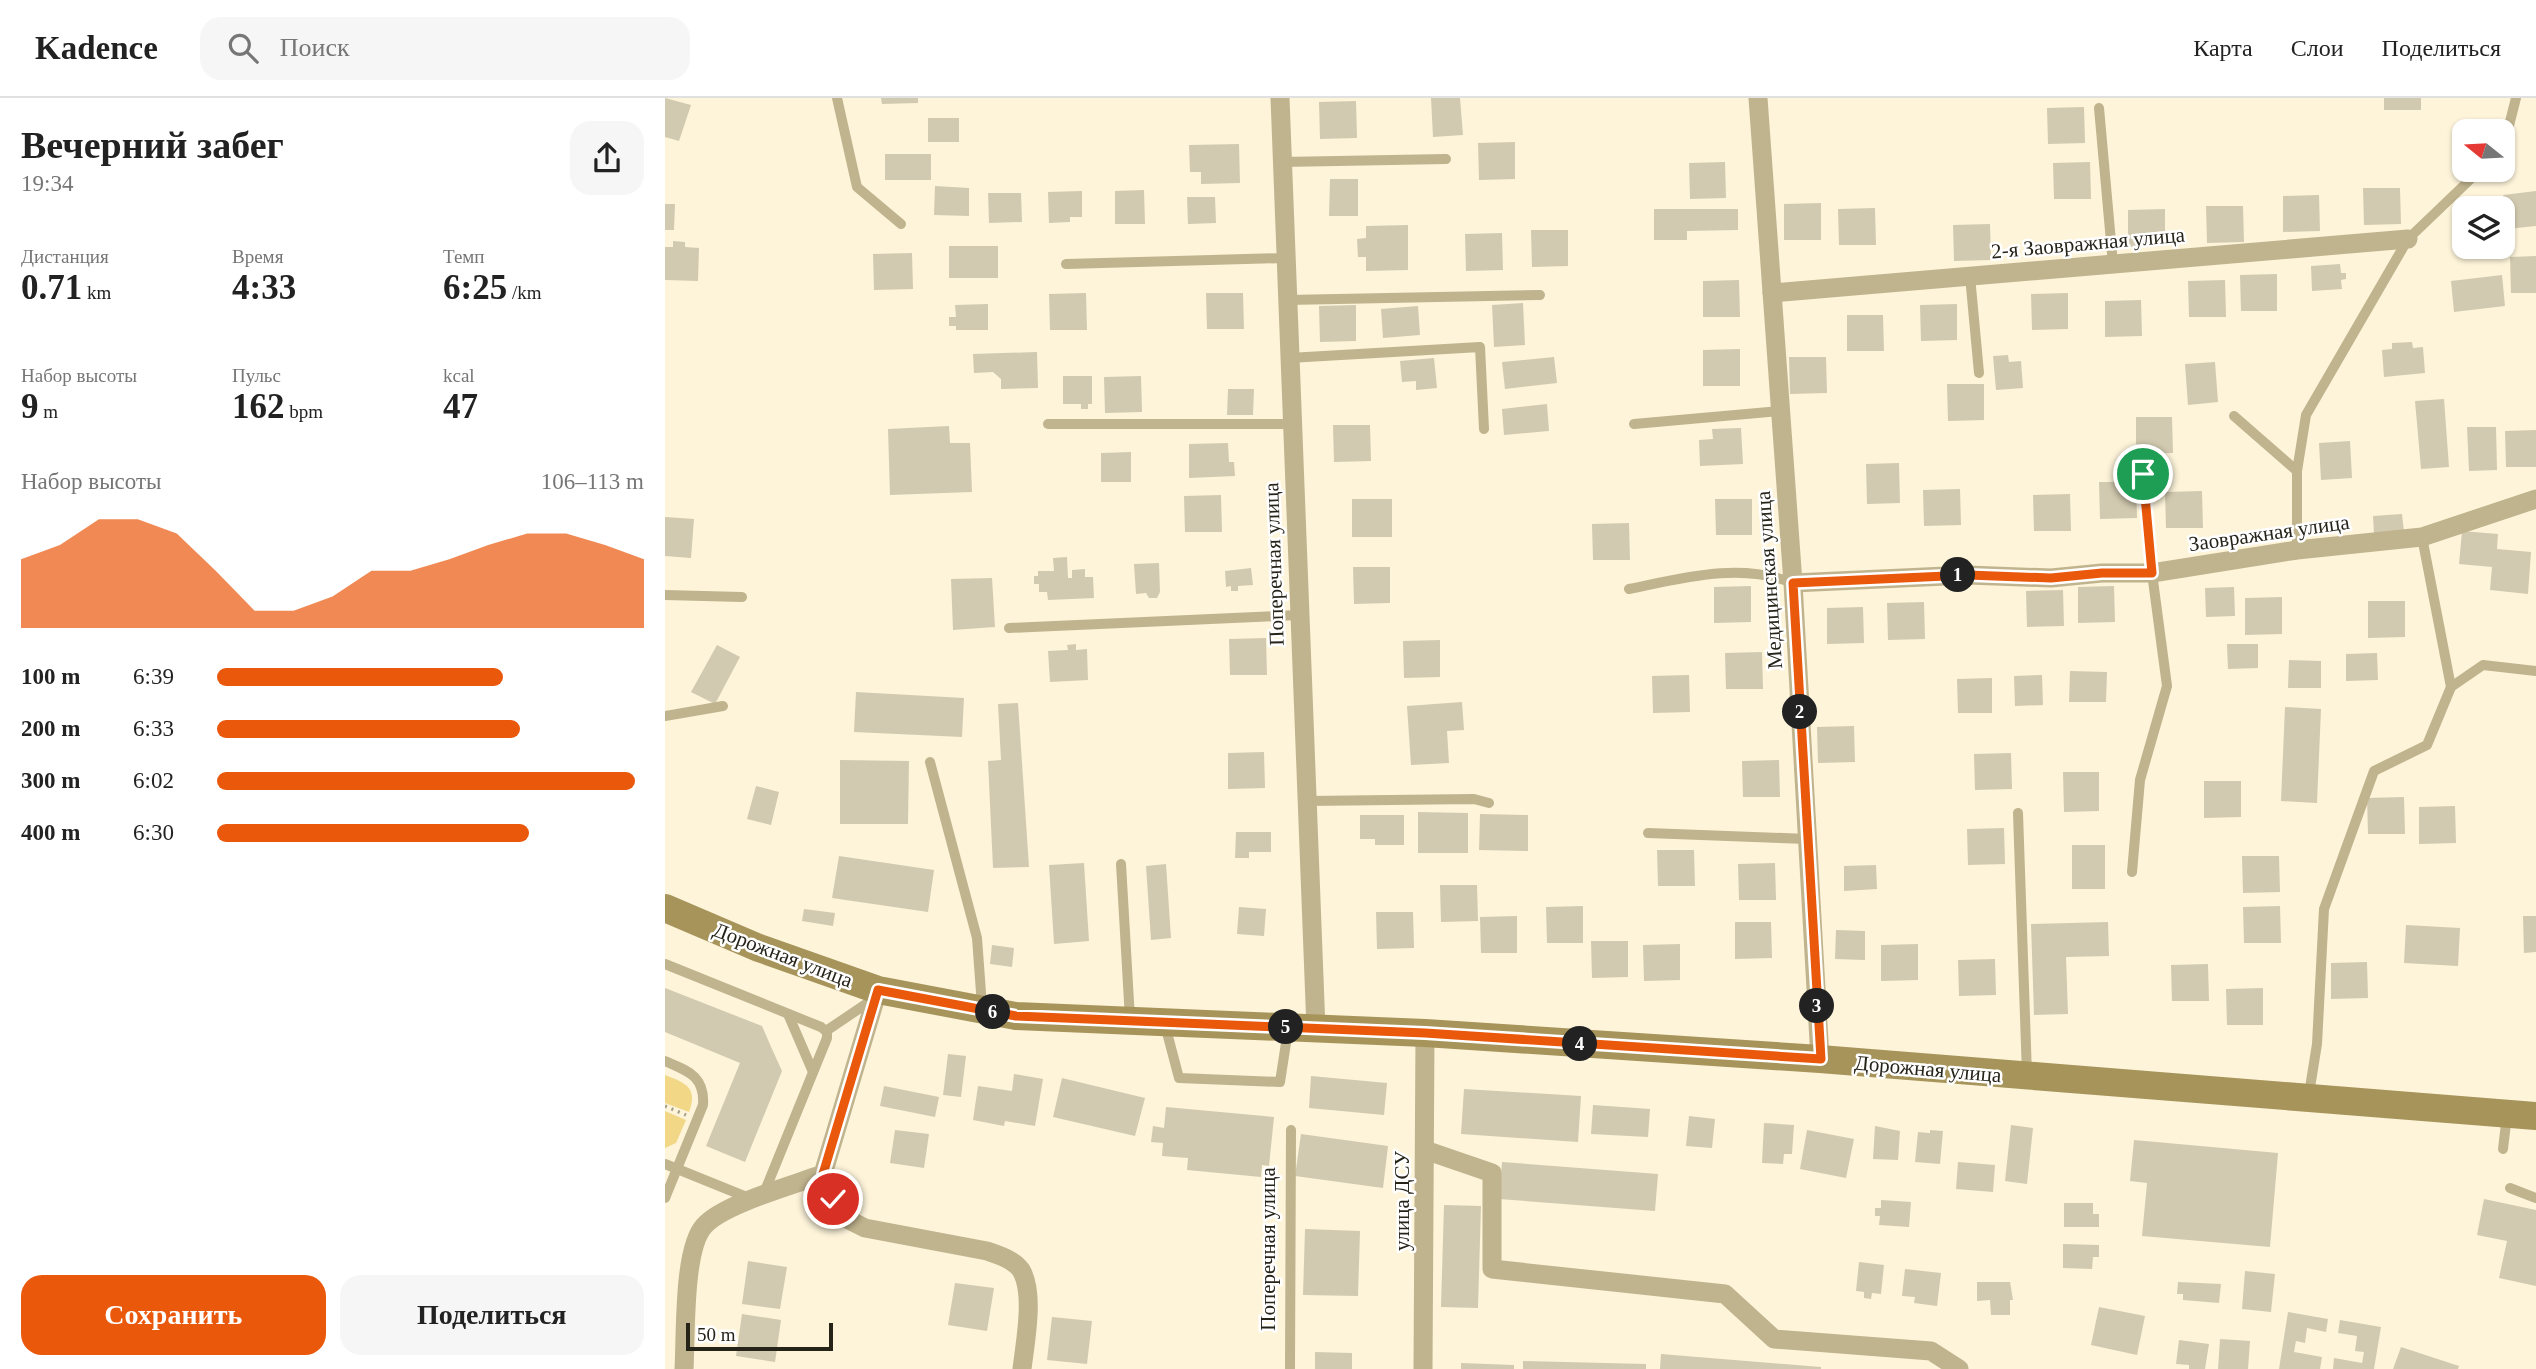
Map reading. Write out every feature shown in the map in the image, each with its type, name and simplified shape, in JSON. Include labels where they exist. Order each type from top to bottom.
[{"type":"street","name":"Поперечная улица","points":[[1280,98],[1316,1029]]},
{"type":"street","name":"Медицинская улица","points":[[1758,98],[1793,583],[1821,1059]]},
{"type":"street","name":"2-я Заовражная улица","points":[[1772,293],[2408,239]]},
{"type":"street","name":"Заовражная улица","points":[[1793,583],[1968,575],[2051,578],[2102,573],[2152,573],[2297,550],[2422,537],[2536,499]]},
{"type":"street","name":"Дорожная улица","points":[[665,908],[877,994],[1016,1016],[1425,1033],[1821,1059],[2536,1116]]},
{"type":"street","points":[[877,994],[823,1174],[843,1217],[854,1223],[865,1228],[987,1251],[1007,1258],[1020,1270],[1028,1297],[1023,1369]]},
{"type":"street","name":"улица ДСУ","points":[[1423,1369],[1425,1033]]},
{"type":"street","points":[[1425,1150],[1492,1173],[1492,1269],[1725,1294],[1774,1339],[1931,1351],[1959,1369]]},
{"type":"street","points":[[684,1369],[690,1262],[695,1239],[714,1217],[823,1174]]},
{"type":"lane","points":[[837,98],[857,187],[901,224]]},
{"type":"lane","points":[[2511,119],[2516,98]]},
{"type":"lane","points":[[2099,108],[2113,264]]},
{"type":"lane","points":[[1282,162],[1446,159]]},
{"type":"lane","points":[[2297,550],[2297,471],[2306,415],[2408,239],[2467,182]]},
{"type":"lane","points":[[1066,264],[1285,258]]},
{"type":"lane","points":[[1970,276],[1979,373]]},
{"type":"lane","points":[[1287,300],[1540,295]]},
{"type":"lane","points":[[1289,358],[1480,346],[1484,429]]},
{"type":"lane","points":[[1634,424],[1780,411]]},
{"type":"lane","points":[[2234,416],[2297,471]]},
{"type":"lane","points":[[1048,424],[1292,424]]},
{"type":"lane","points":[[2132,872],[2140,780],[2167,686],[2152,573],[2143,474]]},
{"type":"lane","points":[[2422,537],[2451,687]]},
{"type":"lane","points":[[1629,589],[1710,573],[1770,574],[1793,583]]},
{"type":"lane","points":[[665,595],[742,597]]},
{"type":"lane","points":[[1009,628],[1299,615]]},
{"type":"lane","points":[[2309,1098],[2317,1044],[2324,909],[2374,771],[2427,745],[2451,687],[2483,665],[2536,671]]},
{"type":"lane","points":[[665,716],[723,706]]},
{"type":"lane","points":[[930,762],[977,938],[982,1010]]},
{"type":"lane","points":[[1307,800],[1474,799],[1489,803]]},
{"type":"lane","points":[[2018,813],[2027,1077]]},
{"type":"lane","points":[[1648,833],[1808,839]]},
{"type":"lane","points":[[1121,864],[1130,1020]]},
{"type":"lane","points":[[665,964],[826,1031]]},
{"type":"lane","points":[[826,1031],[877,994]]},
{"type":"lane","points":[[788,1014],[813,1072]]},
{"type":"lane","points":[[1164,1021],[1179,1078],[1280,1082],[1288,1027]]},
{"type":"lane","points":[[665,1164],[758,1198],[827,1038],[826,1031]]},
{"type":"lane","points":[[665,1061],[692,1072],[704,1095],[665,1198]]},
{"type":"lane","points":[[2503,1149],[2507,1115]]},
{"type":"lane","name":"Поперечная улица","points":[[1290,1369],[1291,1130]]},
{"type":"lane","points":[[2510,1188],[2536,1198]]},
{"type":"path","points":[[665,1107],[697,1119]]},
{"type":"shaded area","points":[[665,1075],[684,1084],[691,1092],[689,1112],[665,1103]]},
{"type":"shaded area","points":[[665,1111],[686,1120],[676,1143],[665,1148]]},
{"type":"building","points":[[665,98],[691,105],[679,141],[665,137]]},
{"type":"building","points":[[881,98],[918,98],[918,103],[882,104]]},
{"type":"building","points":[[1431,98],[1460,98],[1463,135],[1433,137]]},
{"type":"building","points":[[2384,98],[2421,98],[2421,110],[2384,110]]},
{"type":"building","points":[[1356,101],[1357,138],[1320,139],[1319,102]]},
{"type":"building","points":[[2084,107],[2085,143],[2048,144],[2047,108]]},
{"type":"building","points":[[928,118],[959,118],[959,142],[928,142]]},
{"type":"building","points":[[1515,142],[1515,179],[1479,180],[1478,143]]},
{"type":"building","points":[[1239,144],[1240,183],[1201,184],[1201,172],[1190,172],[1189,145]]},
{"type":"building","points":[[885,154],[931,154],[931,180],[885,180]]},
{"type":"building","points":[[1725,162],[1726,198],[1690,199],[1689,163]]},
{"type":"building","points":[[2090,162],[2091,199],[2054,199],[2053,163]]},
{"type":"building","points":[[1330,179],[1358,179],[1358,216],[1329,216]]},
{"type":"building","points":[[935,186],[969,188],[969,216],[934,215]]},
{"type":"building","points":[[2363,188],[2400,188],[2401,224],[2364,225]]},
{"type":"building","points":[[1144,190],[1145,224],[1115,224],[1115,191]]},
{"type":"building","points":[[1082,191],[1082,217],[1070,217],[1070,222],[1049,223],[1048,192]]},
{"type":"building","points":[[2536,191],[2536,226],[2515,228],[2515,196],[2503,195]]},
{"type":"building","points":[[988,193],[1021,193],[1022,222],[989,223]]},
{"type":"building","points":[[2319,195],[2320,231],[2283,232],[2283,196]]},
{"type":"building","points":[[1187,197],[1215,197],[1216,223],[1188,224]]},
{"type":"building","points":[[1821,203],[1821,240],[1784,240],[1784,204]]},
{"type":"building","points":[[665,204],[675,204],[674,230],[665,230]]},
{"type":"building","points":[[2206,206],[2243,206],[2244,242],[2207,243]]},
{"type":"building","points":[[1875,208],[1876,245],[1839,245],[1838,209]]},
{"type":"building","points":[[1654,209],[1738,209],[1738,230],[1687,231],[1687,240],[1654,240]]},
{"type":"building","points":[[2165,209],[2165,246],[2128,247],[2128,210]]},
{"type":"building","points":[[1990,224],[1991,260],[1954,261],[1953,225]]},
{"type":"building","points":[[1408,225],[1408,270],[1366,271],[1366,257],[1358,257],[1357,239],[1366,238],[1366,226]]},
{"type":"building","points":[[1531,230],[1568,230],[1568,266],[1532,267]]},
{"type":"building","points":[[1502,233],[1503,270],[1466,271],[1465,234]]},
{"type":"building","points":[[673,241],[685,242],[685,247],[699,248],[698,281],[665,280],[665,247],[673,247]]},
{"type":"building","points":[[949,246],[998,246],[998,278],[949,278]]},
{"type":"building","points":[[912,253],[913,289],[874,290],[873,254]]},
{"type":"building","points":[[2536,256],[2536,293],[2511,293],[2510,259]]},
{"type":"building","points":[[2340,264],[2341,273],[2346,273],[2346,279],[2341,280],[2342,289],[2312,291],[2311,266]]},
{"type":"building","points":[[2277,274],[2277,311],[2241,311],[2240,275]]},
{"type":"building","points":[[2502,275],[2505,306],[2454,312],[2451,281]]},
{"type":"building","points":[[1739,280],[1740,317],[1703,317],[1703,281]]},
{"type":"building","points":[[2225,280],[2226,317],[2189,317],[2188,281]]},
{"type":"building","points":[[1086,293],[1087,330],[1050,330],[1049,294]]},
{"type":"building","points":[[1206,293],[1243,293],[1244,329],[1207,329]]},
{"type":"building","points":[[2068,293],[2068,329],[2032,330],[2031,294]]},
{"type":"building","points":[[2141,300],[2142,336],[2105,337],[2105,301]]},
{"type":"building","points":[[1523,303],[1525,345],[1494,347],[1492,305]]},
{"type":"building","points":[[988,304],[988,330],[956,330],[956,326],[949,326],[949,317],[956,317],[955,305]]},
{"type":"building","points":[[1957,304],[1957,340],[1921,341],[1920,305]]},
{"type":"building","points":[[1356,305],[1356,341],[1320,342],[1319,306]]},
{"type":"building","points":[[1418,306],[1420,335],[1383,338],[1381,309]]},
{"type":"building","points":[[1847,315],[1883,315],[1884,351],[1847,351]]},
{"type":"building","points":[[2412,342],[2413,348],[2423,347],[2425,373],[2384,377],[2382,350],[2392,349],[2392,343]]},
{"type":"building","points":[[1740,349],[1740,386],[1703,386],[1703,350]]},
{"type":"building","points":[[1037,352],[1038,388],[1001,389],[1001,379],[993,372],[974,373],[973,354]]},
{"type":"building","points":[[2008,355],[2009,362],[2021,361],[2023,388],[1996,390],[1993,356]]},
{"type":"building","points":[[1554,357],[1557,383],[1505,389],[1502,362]]},
{"type":"building","points":[[1789,357],[1826,357],[1827,393],[1790,394]]},
{"type":"building","points":[[1434,358],[1437,388],[1416,390],[1416,381],[1402,382],[1400,361]]},
{"type":"building","points":[[2215,362],[2218,402],[2188,405],[2185,364]]},
{"type":"building","points":[[1063,376],[1092,376],[1092,404],[1088,404],[1088,409],[1081,409],[1081,404],[1063,404]]},
{"type":"building","points":[[1141,376],[1142,412],[1105,413],[1104,377]]},
{"type":"building","points":[[1947,384],[1984,384],[1984,420],[1948,421]]},
{"type":"building","points":[[1228,389],[1254,389],[1253,415],[1227,415]]},
{"type":"building","points":[[2444,399],[2449,467],[2421,469],[2415,401]]},
{"type":"building","points":[[1547,404],[1549,431],[1504,435],[1502,409]]},
{"type":"building","points":[[2136,417],[2172,417],[2173,453],[2136,454]]},
{"type":"building","points":[[1333,425],[1370,425],[1371,461],[1334,462]]},
{"type":"building","points":[[949,426],[950,443],[970,443],[972,492],[890,495],[888,429]]},
{"type":"building","points":[[2467,427],[2496,427],[2497,470],[2469,471]]},
{"type":"building","points":[[1741,428],[1743,464],[1700,466],[1699,440],[1713,439],[1712,429]]},
{"type":"building","points":[[2536,430],[2536,467],[2506,467],[2505,431]]},
{"type":"building","points":[[2350,441],[2352,478],[2321,480],[2319,443]]},
{"type":"building","points":[[1228,443],[1229,462],[1234,462],[1235,476],[1189,478],[1189,444]]},
{"type":"building","points":[[1131,452],[1131,482],[1101,482],[1101,453]]},
{"type":"building","points":[[1899,463],[1900,503],[1867,504],[1866,464]]},
{"type":"building","points":[[2099,482],[2136,482],[2137,518],[2100,519]]},
{"type":"building","points":[[1960,489],[1961,525],[1924,526],[1923,490]]},
{"type":"building","points":[[2202,491],[2203,528],[2166,528],[2165,492]]},
{"type":"building","points":[[2070,494],[2071,531],[2034,531],[2033,495]]},
{"type":"building","points":[[1221,495],[1222,532],[1185,532],[1184,496]]},
{"type":"building","points":[[1352,499],[1392,499],[1392,537],[1352,537]]},
{"type":"building","points":[[1715,499],[1752,499],[1752,535],[1716,535]]},
{"type":"building","points":[[2402,514],[2404,532],[2374,534],[2373,516]]},
{"type":"building","points":[[665,517],[694,519],[691,558],[665,556]]},
{"type":"building","points":[[1629,523],[1630,560],[1593,560],[1592,524]]},
{"type":"building","points":[[2462,531],[2498,534],[2497,549],[2531,552],[2528,594],[2490,590],[2492,567],[2459,564]]},
{"type":"building","points":[[1067,557],[1068,578],[1072,578],[1072,570],[1085,569],[1085,577],[1093,577],[1094,598],[1048,600],[1047,592],[1039,592],[1039,584],[1034,584],[1034,576],[1038,576],[1038,571],[1054,571],[1053,558]]},
{"type":"building","points":[[1159,563],[1160,592],[1157,598],[1149,598],[1146,593],[1136,594],[1134,564]]},
{"type":"building","points":[[1353,567],[1390,567],[1390,603],[1354,604]]},
{"type":"building","points":[[1251,568],[1253,585],[1238,586],[1238,591],[1231,591],[1231,586],[1226,587],[1225,571]]},
{"type":"building","points":[[992,578],[995,627],[953,630],[951,579]]},
{"type":"building","points":[[1751,586],[1751,622],[1714,623],[1714,587]]},
{"type":"building","points":[[2114,586],[2115,622],[2078,623],[2078,587]]},
{"type":"building","points":[[2234,587],[2235,616],[2206,617],[2205,588]]},
{"type":"building","points":[[2063,590],[2064,626],[2027,627],[2026,591]]},
{"type":"building","points":[[2282,597],[2282,634],[2245,635],[2245,598]]},
{"type":"building","points":[[2368,601],[2405,601],[2405,637],[2368,638]]},
{"type":"building","points":[[1924,602],[1925,639],[1888,640],[1887,603]]},
{"type":"building","points":[[1863,607],[1864,643],[1827,644],[1827,608]]},
{"type":"building","points":[[1266,638],[1267,675],[1230,675],[1229,639]]},
{"type":"building","points":[[1440,640],[1440,677],[1404,678],[1403,641]]},
{"type":"building","points":[[1076,644],[1076,650],[1087,649],[1088,680],[1050,682],[1048,651],[1068,650],[1067,645]]},
{"type":"building","points":[[2227,644],[2258,644],[2258,668],[2228,669]]},
{"type":"building","points":[[717,645],[740,657],[715,704],[691,692]]},
{"type":"building","points":[[1762,652],[1763,689],[1726,689],[1725,653]]},
{"type":"building","points":[[2377,653],[2378,680],[2346,681],[2346,654]]},
{"type":"building","points":[[2289,660],[2321,661],[2321,688],[2288,688]]},
{"type":"building","points":[[2070,671],[2107,672],[2106,702],[2069,702]]},
{"type":"building","points":[[1689,675],[1690,712],[1653,713],[1652,676]]},
{"type":"building","points":[[2042,675],[2043,705],[2015,706],[2014,676]]},
{"type":"building","points":[[1992,678],[1992,713],[1958,713],[1957,679]]},
{"type":"building","points":[[856,692],[964,698],[962,737],[854,732]]},
{"type":"building","points":[[1462,702],[1464,730],[1447,731],[1449,763],[1411,765],[1407,706]]},
{"type":"building","points":[[1018,703],[1029,867],[993,868],[988,761],[1001,760],[998,704]]},
{"type":"building","points":[[2285,707],[2321,709],[2317,803],[2281,801]]},
{"type":"building","points":[[1854,726],[1855,762],[1818,763],[1817,727]]},
{"type":"building","points":[[1264,752],[1265,788],[1228,789],[1228,753]]},
{"type":"building","points":[[2011,753],[2012,789],[1975,790],[1974,754]]},
{"type":"building","points":[[840,760],[909,761],[908,824],[840,824]]},
{"type":"building","points":[[1779,760],[1780,797],[1743,797],[1742,761]]},
{"type":"building","points":[[2063,772],[2099,772],[2099,811],[2064,812]]},
{"type":"building","points":[[2204,781],[2241,781],[2241,817],[2204,818]]},
{"type":"building","points":[[756,786],[779,792],[771,825],[747,819]]},
{"type":"building","points":[[2404,797],[2405,834],[2368,834],[2367,798]]},
{"type":"building","points":[[2455,806],[2456,843],[2419,844],[2419,807]]},
{"type":"building","points":[[1418,812],[1468,813],[1468,853],[1418,853]]},
{"type":"building","points":[[1480,814],[1528,815],[1528,851],[1479,850]]},
{"type":"building","points":[[1360,815],[1404,815],[1404,845],[1375,845],[1375,839],[1360,839]]},
{"type":"building","points":[[2004,828],[2005,864],[1968,865],[1967,829]]},
{"type":"building","points":[[1236,832],[1271,832],[1271,852],[1249,852],[1249,858],[1235,858]]},
{"type":"building","points":[[2072,845],[2105,845],[2105,889],[2072,889]]},
{"type":"building","points":[[1657,850],[1694,850],[1695,886],[1658,886]]},
{"type":"building","points":[[839,856],[934,870],[928,912],[832,898]]},
{"type":"building","points":[[2242,856],[2279,856],[2280,892],[2243,893]]},
{"type":"building","points":[[1084,863],[1089,941],[1054,944],[1049,865]]},
{"type":"building","points":[[1775,863],[1776,900],[1739,900],[1738,864]]},
{"type":"building","points":[[1166,864],[1171,938],[1151,940],[1146,866]]},
{"type":"building","points":[[1876,865],[1877,889],[1844,891],[1844,866]]},
{"type":"building","points":[[1440,885],[1477,885],[1478,921],[1441,922]]},
{"type":"building","points":[[1583,906],[1583,943],[1547,943],[1546,907]]},
{"type":"building","points":[[2280,906],[2281,943],[2244,943],[2243,907]]},
{"type":"building","points":[[1239,907],[1266,909],[1264,936],[1237,934]]},
{"type":"building","points":[[804,909],[835,913],[833,926],[802,921]]},
{"type":"building","points":[[1376,912],[1413,912],[1414,948],[1377,949]]},
{"type":"building","points":[[1517,916],[1517,953],[1481,953],[1480,917]]},
{"type":"building","points":[[2523,916],[2536,916],[2536,952],[2524,953]]},
{"type":"building","points":[[1735,922],[1771,922],[1772,958],[1735,959]]},
{"type":"building","points":[[2108,922],[2109,956],[2066,957],[2068,1014],[2034,1015],[2031,924]]},
{"type":"building","points":[[2406,925],[2460,928],[2458,966],[2404,963]]},
{"type":"building","points":[[1836,930],[1865,931],[1865,960],[1835,959]]},
{"type":"building","points":[[1591,941],[1628,941],[1628,977],[1592,978]]},
{"type":"building","points":[[1680,944],[1680,980],[1644,981],[1643,945]]},
{"type":"building","points":[[1918,944],[1918,980],[1881,981],[1881,945]]},
{"type":"building","points":[[992,945],[1014,948],[1012,967],[990,964]]},
{"type":"building","points":[[1995,959],[1996,995],[1959,996],[1958,960]]},
{"type":"building","points":[[2367,962],[2368,998],[2331,999],[2331,963]]},
{"type":"building","points":[[2208,964],[2209,1001],[2172,1001],[2171,965]]},
{"type":"building","points":[[665,988],[762,1026],[782,1071],[745,1162],[706,1146],[740,1063],[665,1032]]},
{"type":"building","points":[[2263,988],[2263,1025],[2227,1025],[2226,989]]},
{"type":"building","points":[[948,1054],[966,1056],[961,1097],[943,1095]]},
{"type":"building","points":[[1014,1074],[1043,1079],[1035,1126],[1005,1121],[1004,1126],[973,1120],[978,1086],[1012,1091]]},
{"type":"building","points":[[1311,1076],[1387,1083],[1384,1115],[1309,1108]]},
{"type":"building","points":[[1062,1078],[1145,1098],[1135,1136],[1053,1117]]},
{"type":"building","points":[[884,1086],[939,1097],[935,1117],[880,1106]]},
{"type":"building","points":[[1464,1089],[1581,1096],[1578,1142],[1461,1134]]},
{"type":"building","points":[[1593,1105],[1650,1109],[1648,1137],[1591,1134]]},
{"type":"building","points":[[1166,1107],[1274,1117],[1269,1166],[1262,1165],[1261,1177],[1187,1170],[1188,1158],[1162,1156],[1163,1143],[1151,1142],[1153,1126],[1164,1128]]},
{"type":"building","points":[[1689,1116],[1715,1119],[1712,1148],[1686,1146]]},
{"type":"building","points":[[1764,1123],[1794,1125],[1792,1154],[1784,1154],[1783,1164],[1762,1163]]},
{"type":"building","points":[[2011,1125],[2033,1128],[2027,1184],[2005,1181]]},
{"type":"building","points":[[1875,1126],[1900,1131],[1898,1160],[1873,1159]]},
{"type":"building","points":[[895,1130],[929,1134],[924,1168],[890,1163]]},
{"type":"building","points":[[1807,1130],[1854,1139],[1846,1178],[1800,1169]]},
{"type":"building","points":[[1930,1130],[1943,1131],[1940,1164],[1915,1162],[1918,1132],[1930,1133]]},
{"type":"building","points":[[1301,1134],[1388,1146],[1383,1188],[1295,1176]]},
{"type":"building","points":[[2134,1140],[2278,1153],[2270,1247],[2142,1236],[2147,1183],[2130,1181]]},
{"type":"building","points":[[1502,1162],[1658,1174],[1655,1211],[1499,1199]]},
{"type":"building","points":[[1958,1162],[1995,1165],[1993,1192],[1956,1189]]},
{"type":"building","points":[[2484,1199],[2536,1210],[2536,1286],[2499,1278],[2507,1241],[2477,1235]]},
{"type":"building","points":[[1881,1200],[1911,1202],[1909,1227],[1879,1225],[1880,1216],[1875,1216],[1875,1208],[1881,1208]]},
{"type":"building","points":[[2064,1203],[2093,1203],[2093,1214],[2099,1214],[2099,1227],[2064,1227]]},
{"type":"building","points":[[1444,1205],[1481,1206],[1478,1308],[1441,1307]]},
{"type":"building","points":[[1305,1229],[1360,1231],[1358,1296],[1303,1295]]},
{"type":"building","points":[[2063,1244],[2099,1245],[2099,1257],[2093,1257],[2092,1269],[2063,1268]]},
{"type":"building","points":[[748,1261],[787,1267],[780,1309],[742,1304]]},
{"type":"building","points":[[1859,1262],[1884,1265],[1881,1294],[1872,1293],[1871,1299],[1864,1298],[1864,1292],[1856,1291]]},
{"type":"building","points":[[1905,1269],[1941,1273],[1937,1306],[1914,1303],[1915,1297],[1902,1296]]},
{"type":"building","points":[[2245,1271],[2275,1274],[2271,1312],[2242,1309]]},
{"type":"building","points":[[1977,1282],[2010,1282],[2013,1300],[2010,1300],[2010,1315],[1991,1315],[1990,1300],[1977,1301]]},
{"type":"building","points":[[2178,1282],[2221,1284],[2219,1303],[2183,1300],[2183,1294],[2177,1294]]},
{"type":"building","points":[[955,1283],[994,1288],[987,1331],[948,1325]]},
{"type":"building","points":[[2099,1307],[2145,1316],[2137,1355],[2091,1345]]},
{"type":"building","points":[[2288,1312],[2328,1319],[2326,1332],[2307,1328],[2305,1343],[2296,1341],[2294,1352],[2322,1357],[2320,1369],[2279,1369]]},
{"type":"building","points":[[742,1314],[781,1320],[775,1362],[736,1356]]},
{"type":"building","points":[[1052,1317],[1092,1321],[1087,1364],[1047,1360]]},
{"type":"building","points":[[2340,1320],[2381,1327],[2374,1369],[2333,1369],[2334,1358],[2362,1363],[2364,1352],[2355,1351],[2357,1336],[2338,1333]]},
{"type":"building","points":[[2220,1339],[2250,1341],[2248,1369],[2218,1369]]},
{"type":"building","points":[[2179,1340],[2209,1344],[2205,1369],[2189,1369],[2189,1365],[2176,1364]]},
{"type":"building","points":[[2401,1347],[2459,1366],[2458,1369],[2393,1369]]},
{"type":"building","points":[[1315,1352],[1352,1353],[1352,1369],[1315,1369]]},
{"type":"building","points":[[1661,1354],[1821,1367],[1821,1369],[1660,1369]]},
{"type":"building","points":[[1523,1361],[1646,1364],[1646,1369],[1523,1369]]},
{"type":"building","points":[[1461,1363],[1514,1365],[1514,1369],[1461,1369]]},
{"type":"route","points":[[833,1199],[823,1174],[878,990],[1016,1016],[1425,1033],[1821,1059],[1793,583],[1968,575],[2051,578],[2102,573],[2152,573],[2143,474]]}]
